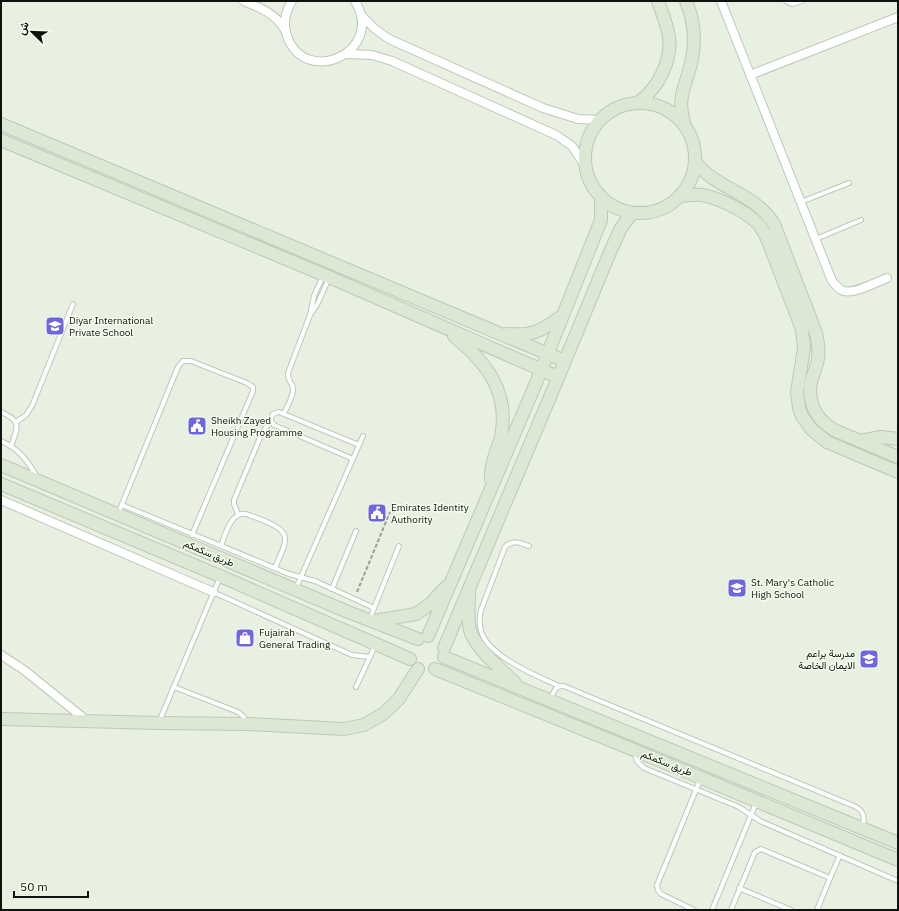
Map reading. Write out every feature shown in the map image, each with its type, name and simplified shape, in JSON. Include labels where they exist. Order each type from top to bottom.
[{"type":"street","points":[[244,1],[272,15],[282,25],[293,47],[299,53],[310,59],[323,62],[331,61],[347,54],[353,48],[360,36],[362,24],[361,15],[355,1]]},
{"type":"street","points":[[285,31],[284,22],[292,1]]},
{"type":"street","points":[[639,102],[647,95],[656,83],[664,69],[667,59],[669,38],[666,22],[658,1]]},
{"type":"street","points":[[684,124],[681,98],[692,61],[694,34],[693,21],[686,1]]},
{"type":"street","points":[[721,1],[832,281],[841,290],[849,292],[859,290],[887,278]]},
{"type":"street","points":[[361,15],[374,30],[389,39],[543,108],[578,119],[600,120]]},
{"type":"street","points":[[750,75],[898,17]]},
{"type":"street","points":[[347,54],[372,55],[392,60],[544,128],[556,134],[568,143],[577,152],[584,164]]},
{"type":"street","points":[[639,102],[664,108],[679,118],[691,136],[694,148],[695,161],[690,180],[680,196],[666,207],[650,213],[632,213],[616,208],[601,198],[593,188],[587,176],[584,164],[584,154],[589,136],[600,120],[608,112],[618,107],[628,103],[639,102]]},
{"type":"street","points":[[1,124],[564,361]]},
{"type":"street","points":[[1,140],[326,276],[558,377]]},
{"type":"street","points":[[695,161],[711,178],[754,201],[768,215],[774,224],[816,333],[818,358],[810,391],[816,414],[827,426],[898,457]]},
{"type":"street","points":[[680,196],[702,196],[717,200],[741,211],[759,225],[766,236],[802,329],[804,348],[797,392],[799,408],[802,416],[811,429],[827,442],[898,472]]},
{"type":"street","points":[[423,638],[452,580],[541,369],[601,220],[601,198]]},
{"type":"street","points":[[444,652],[438,640],[435,638],[423,638],[411,645],[410,658],[412,663],[418,669],[426,672],[435,669],[441,664],[444,652],[469,587],[610,252],[621,228],[632,213]]},
{"type":"street","points":[[498,333],[516,335],[532,334],[562,316]]},
{"type":"street","points":[[442,326],[476,355],[489,371],[497,389],[502,406],[502,421],[500,438],[491,470],[492,485]]},
{"type":"street","points":[[860,441],[881,437],[898,438]]},
{"type":"street","name":"طريق سكمكم","points":[[1,465],[120,510],[295,590],[370,621],[423,638]]},
{"type":"street","name":"طريق سكمكم","points":[[1,484],[410,658]]},
{"type":"street","points":[[1,500],[213,592]]},
{"type":"street","points":[[370,621],[416,614],[430,604],[452,580]]},
{"type":"street","points":[[469,587],[469,625],[472,636],[480,648],[518,687]]},
{"type":"street","name":"طريق سكمكم","points":[[444,652],[518,687],[898,843]]},
{"type":"street","points":[[1,655],[24,670],[86,720]]},
{"type":"street","points":[[1,719],[86,720],[158,724],[248,724],[334,730],[354,728],[383,714],[391,707],[398,700],[418,669]]},
{"type":"street","name":"طريق سكمكم","points":[[435,669],[898,860]]},
{"type":"lane","points":[[786,1],[792,4],[802,1]]},
{"type":"lane","points":[[801,202],[849,183]]},
{"type":"lane","points":[[816,238],[861,220]]},
{"type":"lane","points":[[284,413],[293,389],[287,378],[288,373],[310,315],[314,296],[326,276]]},
{"type":"lane","points":[[16,422],[26,415],[32,406],[73,304]]},
{"type":"lane","points":[[192,535],[253,394],[253,387],[247,383],[187,360],[180,363],[120,510],[192,535],[274,568],[311,580],[374,608]]},
{"type":"lane","points":[[1,412],[10,416],[16,422],[17,430],[11,446]]},
{"type":"lane","points":[[238,514],[234,500],[262,433],[271,420],[273,414],[276,412],[284,413],[359,445]]},
{"type":"lane","points":[[271,420],[274,426],[353,459]]},
{"type":"lane","points":[[295,590],[363,436]]},
{"type":"lane","points":[[1,441],[11,446],[26,459],[39,480]]},
{"type":"lane","points":[[221,546],[229,528],[238,514],[246,514],[278,527],[283,531],[285,540],[274,568]]},
{"type":"lane","points":[[332,589],[356,531]]},
{"type":"lane","points":[[529,546],[516,542],[510,543],[505,547],[481,610],[479,623],[482,635],[490,646],[520,668],[559,686],[566,686],[857,808],[864,817],[863,828]]},
{"type":"lane","points":[[370,621],[399,546]]},
{"type":"lane","points":[[158,724],[220,576]]},
{"type":"lane","points":[[213,592],[352,655],[370,657]]},
{"type":"lane","points":[[356,687],[376,644]]},
{"type":"lane","points":[[550,699],[554,690],[559,686]]},
{"type":"lane","points":[[174,687],[238,712],[244,716],[248,724]]},
{"type":"lane","points":[[634,750],[637,761],[644,768],[739,807],[760,821],[898,881]]},
{"type":"lane","points":[[694,910],[661,894],[657,885],[701,778]]},
{"type":"lane","points":[[712,910],[757,801]]},
{"type":"lane","points":[[731,910],[755,852],[762,849],[830,878]]},
{"type":"lane","points":[[817,910],[840,855]]},
{"type":"lane","points":[[739,888],[791,910]]},
{"type":"path","points":[[354,599],[390,512]]},
{"type":"place","name":"Diyar International Private School","points":[[55,326]]},
{"type":"place","name":"Sheikh Zayed Housing Programme","points":[[197,426]]},
{"type":"place","name":"Emirates Identity Authority","points":[[377,513]]},
{"type":"place","name":"St. Mary's Catholic High School","points":[[737,588]]},
{"type":"place","name":"Fujairah General Trading","points":[[245,638]]},
{"type":"place","name":"مدرسة براعم الايمان الخاصة","points":[[869,659]]}]
